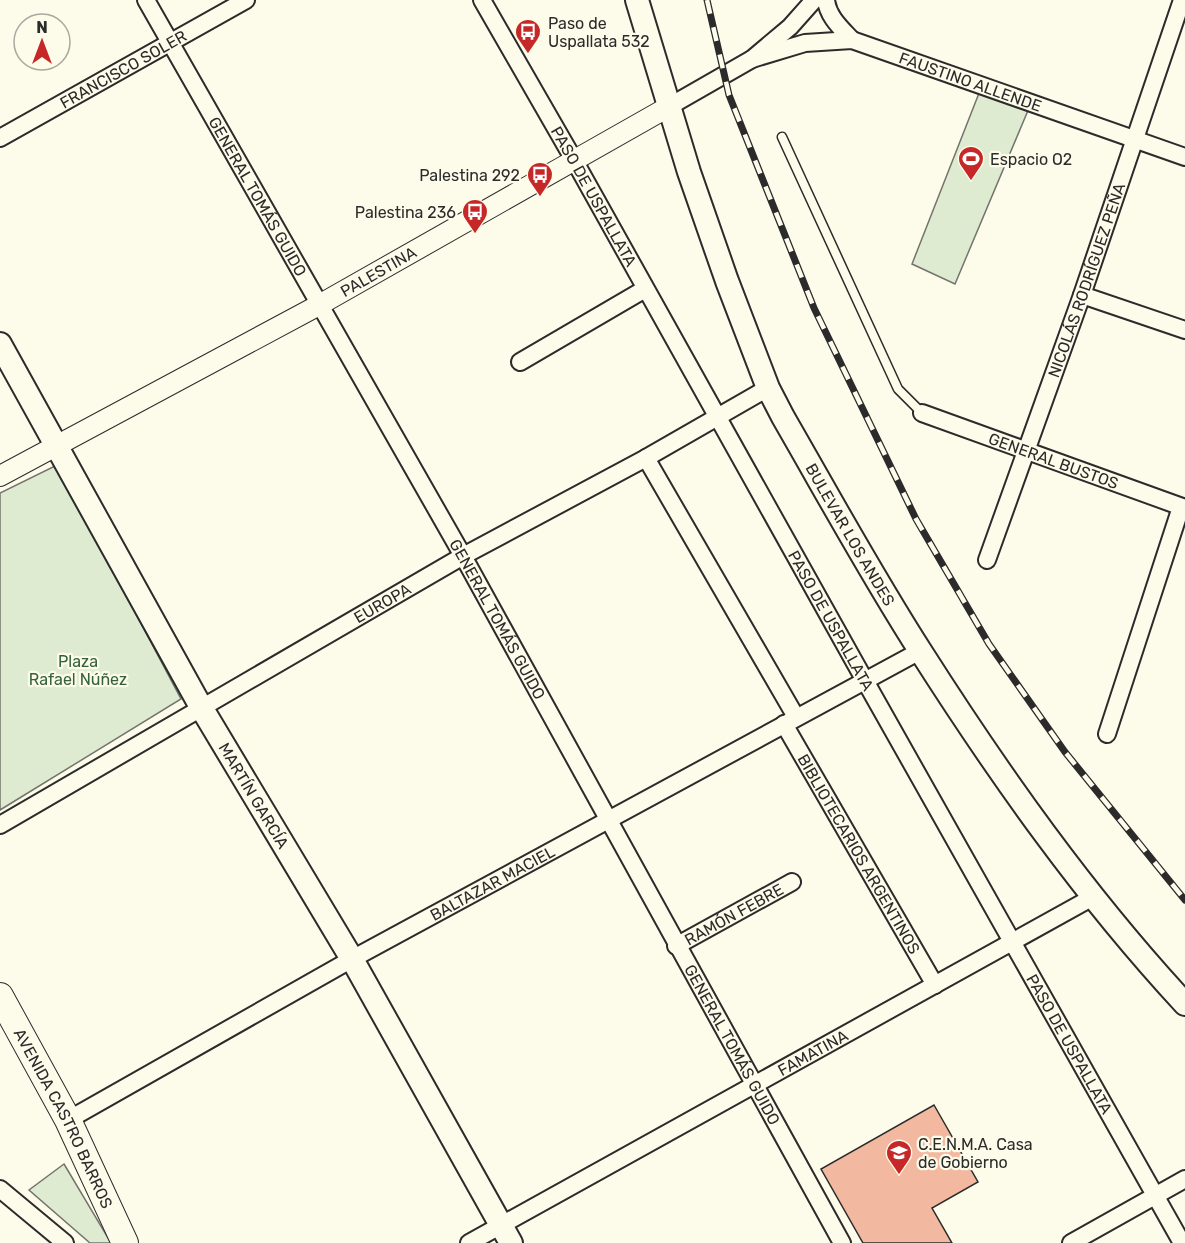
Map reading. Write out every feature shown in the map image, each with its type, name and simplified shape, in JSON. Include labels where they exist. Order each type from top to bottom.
[{"type":"main road","name":"BULEVAR LOS ANDES","points":[[637,0],[689,172],[768,388],[920,651],[1015,795],[1093,897],[1185,1004]]},
{"type":"main road","name":"MARTÍN GARCÍA","points":[[0,344],[201,707],[352,959],[506,1234]]},
{"type":"main road","name":"AVENIDA CASTRO BARROS","points":[[0,996],[68,1120],[125,1243]]},
{"type":"street","name":"GENERAL TOMÁS GUIDO","points":[[146,0],[463,556],[676,946],[842,1243]]},
{"type":"street","name":"FRANCISCO SOLER","points":[[0,138],[246,0]]},
{"type":"street","name":"PASO DE USPALLATA","points":[[482,0],[1182,1243]]},
{"type":"street","points":[[752,59],[790,27],[814,0]]},
{"type":"street","points":[[826,0],[827,9],[833,19],[852,40]]},
{"type":"street","name":"NICOLÁS RODRÍGUEZ PEÑA","points":[[987,560],[1082,294],[1182,0]]},
{"type":"street","name":"FAUSTINO ALLENDE","points":[[752,59],[805,43],[852,40],[1185,157]]},
{"type":"street","name":"PALESTINA","points":[[0,476],[319,305],[752,59]]},
{"type":"street","points":[[520,362],[645,289]]},
{"type":"street","points":[[1082,294],[1185,330]]},
{"type":"street","name":"EUROPA","points":[[0,825],[463,556],[646,458],[768,388]]},
{"type":"street","name":"GENERAL BUSTOS","points":[[922,413],[1183,508]]},
{"type":"street","name":"BIBLIOTECARIOS ARGENTINOS","points":[[646,458],[935,985]]},
{"type":"street","points":[[1107,734],[1183,508]]},
{"type":"street","name":"BALTAZAR MACIEL","points":[[68,1120],[352,959],[920,651]]},
{"type":"street","name":"RAMÓN FEBRE","points":[[676,946],[792,882]]},
{"type":"street","name":"FAMATINA","points":[[469,1243],[506,1234],[755,1084],[1093,897]]},
{"type":"street","points":[[1071,1243],[1185,1179]]},
{"type":"street","points":[[0,1189],[65,1243]]},
{"type":"lane","points":[[782,137],[898,389],[922,413]]},
{"type":"green space","name":"Espacio O2","points":[[983,83],[1032,101],[955,284],[912,264]]},
{"type":"green space","name":"Plaza Rafael Núñez","points":[[57,465],[181,699],[0,810],[0,493]]},
{"type":"green space","points":[[64,1164],[111,1243],[90,1243],[29,1190]]},
{"type":"building","name":"C.E.N.M.A. Casa de Gobierno","points":[[934,1105],[978,1182],[932,1208],[952,1243],[863,1243],[821,1169]]},
{"type":"railway","points":[[707,0],[729,95],[814,308],[916,519],[989,644],[1065,752],[1185,900]]},
{"type":"place","name":"Paso de Uspallata 532","points":[[528,55]]},
{"type":"place","name":"Espacio O2","points":[[971,182]]},
{"type":"place","name":"Palestina 292","points":[[540,198]]},
{"type":"place","name":"Palestina 236","points":[[475,235]]},
{"type":"place","name":"C.E.N.M.A. Casa de Gobierno","points":[[899,1176]]}]
